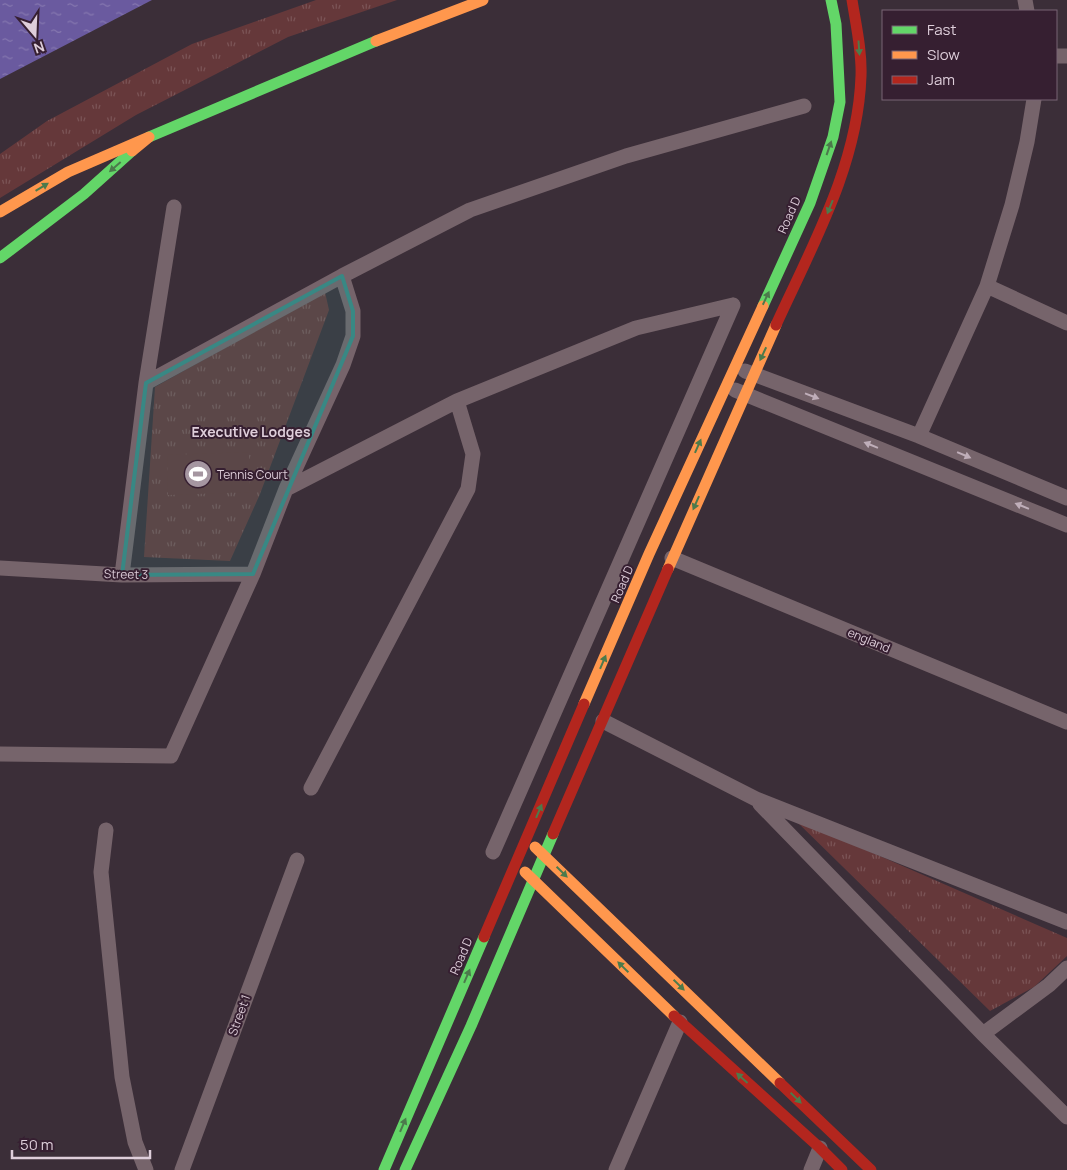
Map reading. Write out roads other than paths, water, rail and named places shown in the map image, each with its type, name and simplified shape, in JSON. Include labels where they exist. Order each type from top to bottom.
[{"type":"street","points":[[0,212],[68,172],[373,42],[483,0]]},
{"type":"street","name":"Road D","points":[[384,1170],[649,554],[810,203],[833,137],[840,102],[836,24],[831,0]]},
{"type":"street","points":[[406,1170],[472,1026],[744,394],[832,203],[852,137],[859,103],[861,74],[859,44],[852,0]]},
{"type":"street","points":[[919,436],[987,286],[1012,205],[1027,142],[1034,100]]},
{"type":"street","points":[[146,383],[342,276],[470,210],[626,156],[804,106]]},
{"type":"street","points":[[0,258],[84,194],[149,137]]},
{"type":"street","points":[[122,575],[146,383],[174,206]]},
{"type":"street","points":[[0,754],[171,756],[253,574],[286,489],[343,365],[353,336],[353,311],[342,276]]},
{"type":"street","points":[[987,286],[1067,323]]},
{"type":"street","points":[[286,489],[457,401],[636,328],[733,305],[493,852]]},
{"type":"street","points":[[734,367],[919,436],[1067,498]]},
{"type":"street","points":[[725,385],[1067,525]]},
{"type":"street","points":[[312,788],[468,489],[473,454],[457,401]]},
{"type":"street","name":"england","points":[[672,558],[1067,722]]},
{"type":"street","name":"Street 3","points":[[0,568],[122,575],[253,574]]},
{"type":"street","points":[[603,721],[756,799],[1067,922]]},
{"type":"street","points":[[756,799],[983,1034],[1067,1117]]},
{"type":"street","points":[[106,830],[101,872],[122,1077],[135,1142],[146,1170]]},
{"type":"street","points":[[526,840],[544,855],[871,1170]]},
{"type":"street","name":"Street 1","points":[[182,1170],[297,860]]},
{"type":"street","points":[[516,864],[534,879],[680,1022],[842,1170]]},
{"type":"street","points":[[983,1034],[1049,986],[1067,968]]},
{"type":"street","points":[[616,1170],[680,1022]]},
{"type":"street","points":[[811,1170],[820,1148]]},
{"type":"water","points":[[0,0],[152,0],[0,79]]},
{"type":"place","name":"Tennis Court","points":[[198,474]]},
{"type":"district","name":"Executive Lodges","points":[[251,431]]}]
